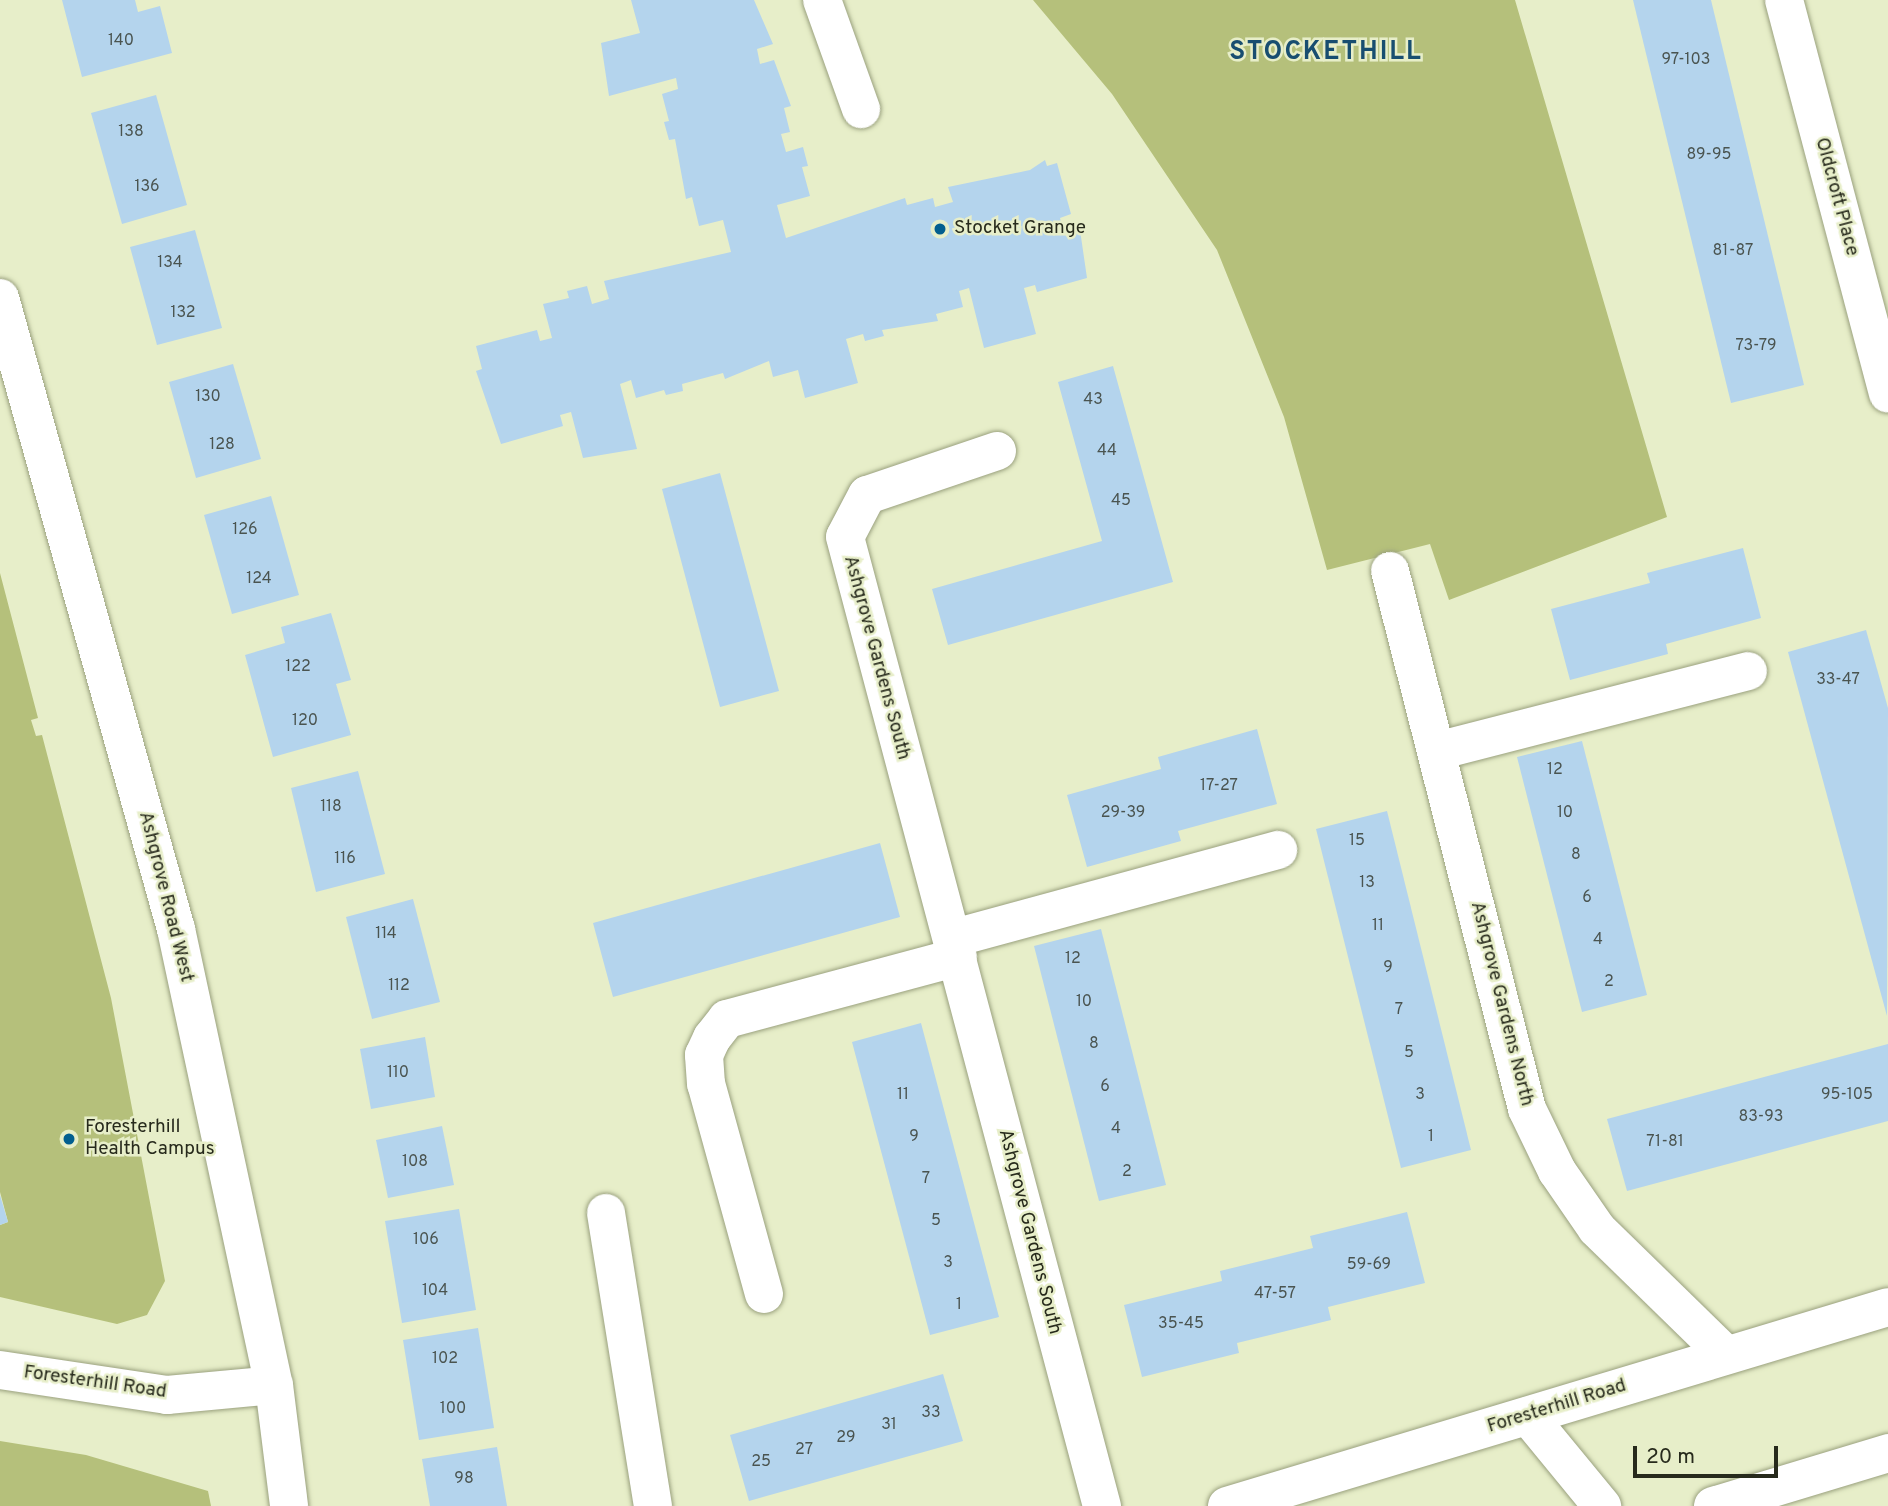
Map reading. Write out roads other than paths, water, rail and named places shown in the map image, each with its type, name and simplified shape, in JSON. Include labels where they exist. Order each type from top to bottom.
[{"type":"street","points":[[822,0],[861,109]]},
{"type":"street","name":"Oldcroft Place","points":[[1784,0],[1880,328],[1888,393]]},
{"type":"street","name":"Ashgrove Road West","points":[[0,298],[176,929],[274,1385],[289,1506]]},
{"type":"street","name":"Ashgrove Gardens South","points":[[997,451],[867,495],[845,537],[1102,1506]]},
{"type":"street","name":"Ashgrove Gardens North","points":[[1390,571],[1527,1109],[1539,1134],[1597,1229],[1726,1355]]},
{"type":"street","points":[[1437,751],[1748,671]]},
{"type":"street","points":[[764,1294],[706,1084],[704,1055],[712,1038],[727,1019],[1278,850]]},
{"type":"street","points":[[606,1213],[653,1506]]},
{"type":"street","name":"Foresterhill Road","points":[[1227,1506],[1888,1307]]},
{"type":"street","name":"Foresterhill Road","points":[[0,1370],[167,1395],[274,1385]]},
{"type":"street","points":[[1528,1416],[1602,1506]]},
{"type":"street","points":[[1713,1506],[1888,1453]]},
{"type":"place","name":"Stocket Grange","points":[[940,229]]},
{"type":"place","name":"Foresterhill Health Campus","points":[[69,1139]]},
{"type":"district","name":"STOCKETHILL","points":[[1326,53]]}]
